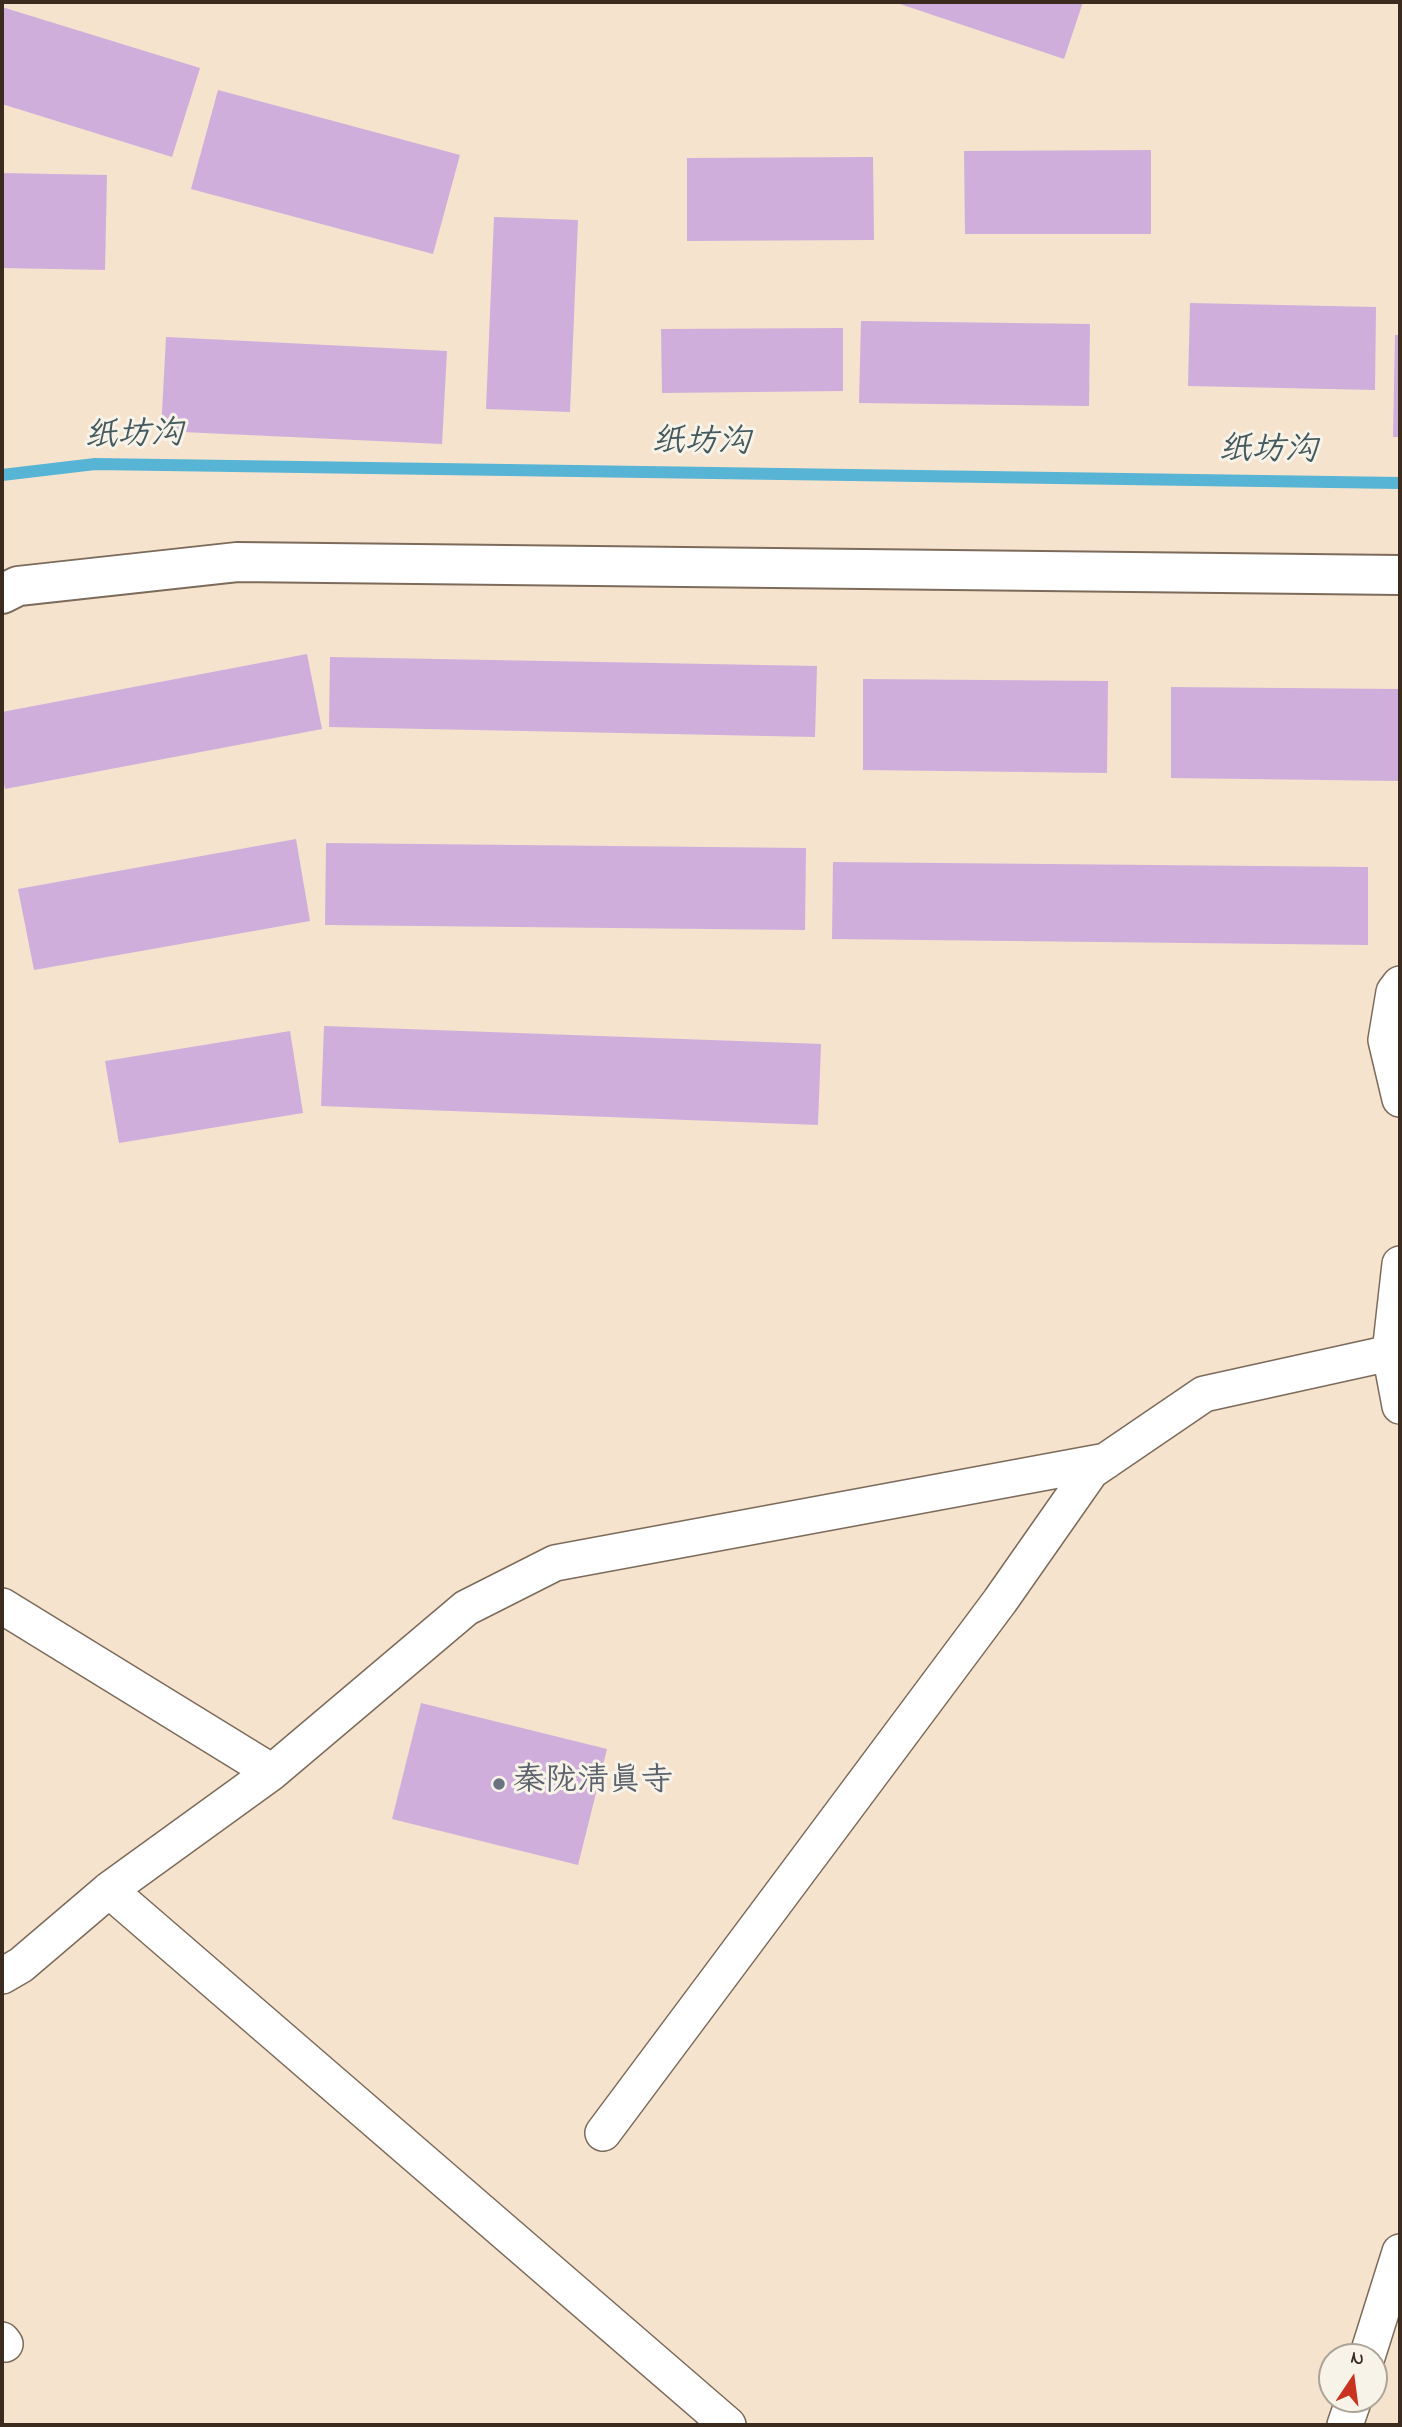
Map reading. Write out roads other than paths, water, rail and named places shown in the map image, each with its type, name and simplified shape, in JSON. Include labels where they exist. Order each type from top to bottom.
[{"type":"street","points":[[2,594],[18,586],[237,562],[1400,575]]},
{"type":"street","points":[[1400,984],[1394,992],[1386,1040],[1400,1099]]},
{"type":"street","points":[[1400,1264],[1390,1353],[1400,1406]]},
{"type":"street","points":[[603,2133],[991,1612],[1091,1471],[1204,1394],[1390,1353]]},
{"type":"street","points":[[2,1976],[21,1965],[109,1891],[272,1772],[466,1608],[555,1563],[1106,1461]]},
{"type":"street","points":[[2,1606],[272,1772]]},
{"type":"street","points":[[109,1891],[728,2425]]},
{"type":"street","points":[[1371,2343],[1400,2252]]},
{"type":"waterway","name":"纸坊沟","points":[[2,475],[95,464],[1400,483]]},
{"type":"place","name":"秦陇清真寺","points":[[499,1784]]}]
